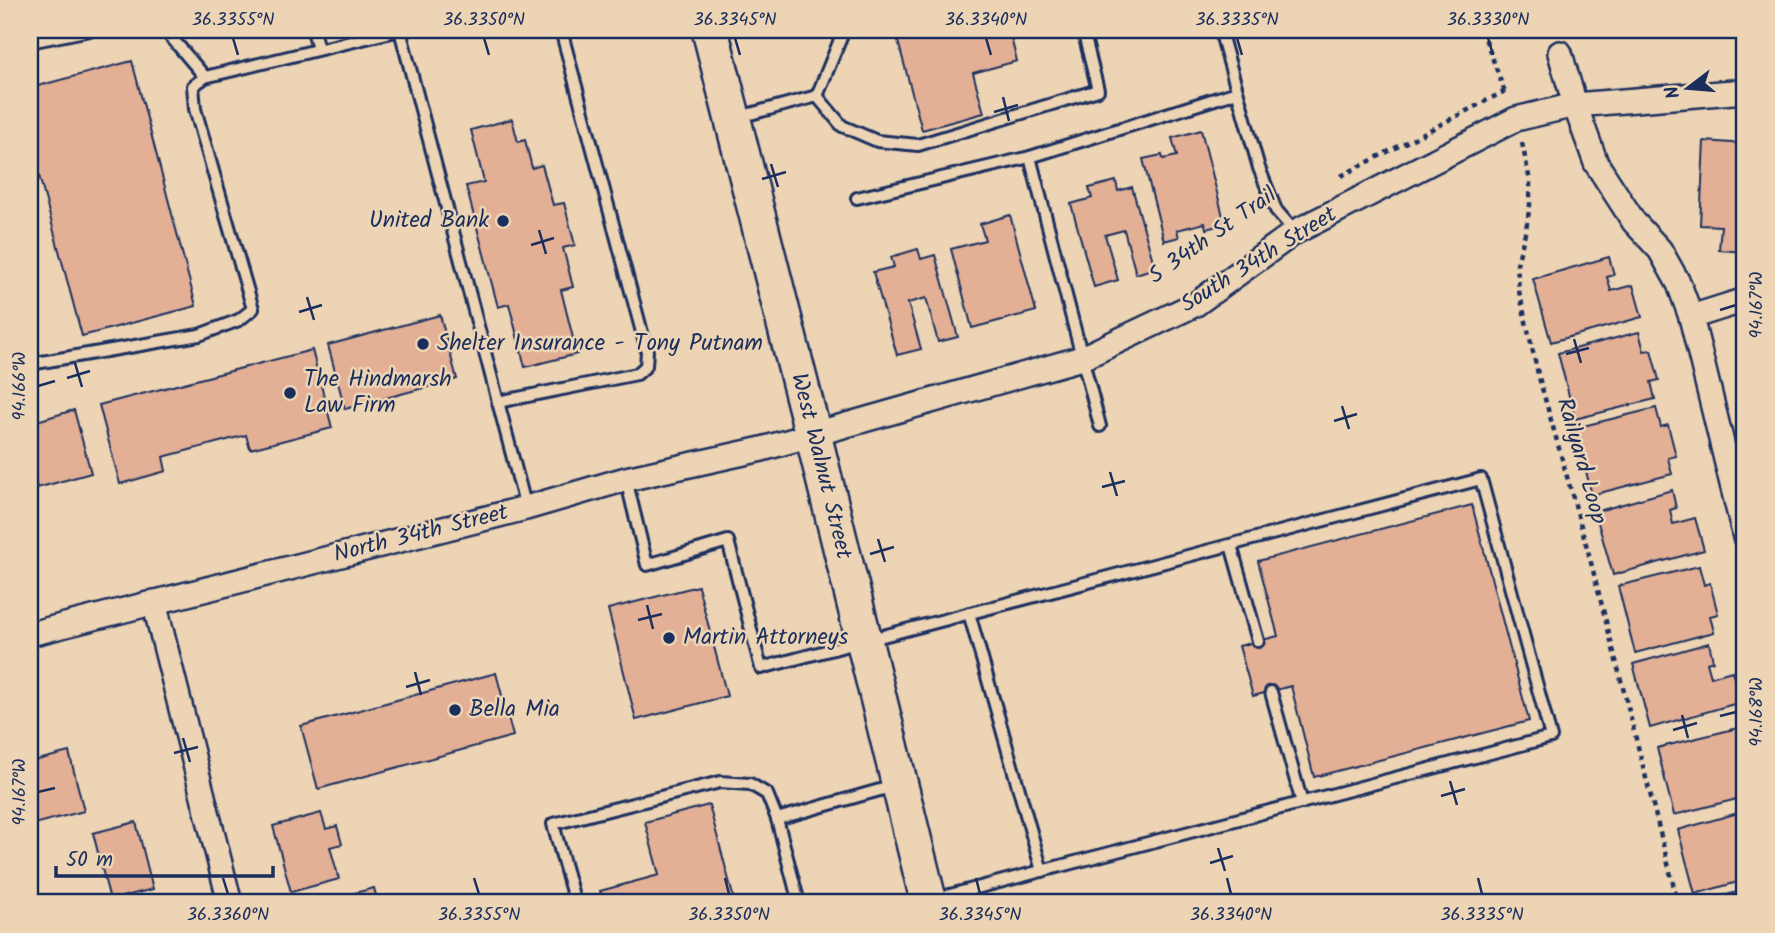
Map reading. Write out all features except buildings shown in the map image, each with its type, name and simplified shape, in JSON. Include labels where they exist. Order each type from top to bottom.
[{"type":"main road","name":"West Walnut Street","points":[[710,30],[929,902]]},
{"type":"street","points":[[1560,53],[1596,163],[1634,222],[1660,250],[1679,284],[1691,317],[1745,537]]},
{"type":"street","name":"South 34th Street","points":[[813,434],[1082,358],[1196,304],[1295,232],[1516,119],[1575,105],[1745,91]]},
{"type":"street","points":[[1691,317],[1745,300]]},
{"type":"street","name":"North 34th Street","points":[[30,634],[526,508],[626,479],[762,449],[813,434]]},
{"type":"street","points":[[154,602],[230,903]]},
{"type":"lane","points":[[30,42],[89,30]]},
{"type":"lane","points":[[165,30],[205,77]]},
{"type":"lane","points":[[313,30],[318,49]]},
{"type":"lane","points":[[30,347],[32,363],[199,335],[239,320],[253,309],[195,109],[193,86],[205,77],[400,30],[526,508]]},
{"type":"lane","points":[[498,402],[636,374],[646,366],[648,351],[561,30]]},
{"type":"lane","points":[[817,96],[844,30]]},
{"type":"lane","points":[[817,96],[842,126],[877,141],[918,145],[1098,90],[1083,30]]},
{"type":"lane","points":[[1220,30],[1259,168],[1276,210],[1295,232]]},
{"type":"lane","points":[[857,198],[1030,157],[1237,92]]},
{"type":"lane","points":[[733,119],[817,96]]},
{"type":"lane","points":[[1030,157],[1100,426]]},
{"type":"lane","points":[[626,479],[647,565],[728,541],[761,668],[1481,479],[1551,737],[929,902]]},
{"type":"lane","points":[[1231,545],[1258,641]]},
{"type":"lane","points":[[969,613],[1042,871]]},
{"type":"lane","points":[[1271,692],[1301,803]]},
{"type":"lane","points":[[575,903],[553,824],[720,782],[750,785],[767,794],[799,903]]},
{"type":"lane","points":[[776,819],[900,785]]},
{"type":"path","name":"Railyard Loop","points":[[1482,30],[1516,119],[1530,181],[1527,229],[1517,264],[1518,291],[1678,903]]},
{"type":"path","points":[[1336,179],[1505,91]]},
{"type":"place","name":"United Bank","points":[[503,221]]},
{"type":"place","name":"Shelter Insurance - Tony Putnam","points":[[423,344]]},
{"type":"place","name":"The Hindmarsh Law Firm","points":[[290,393]]},
{"type":"place","name":"Martin Attorneys","points":[[669,638]]},
{"type":"place","name":"Bella Mia","points":[[455,710]]}]
